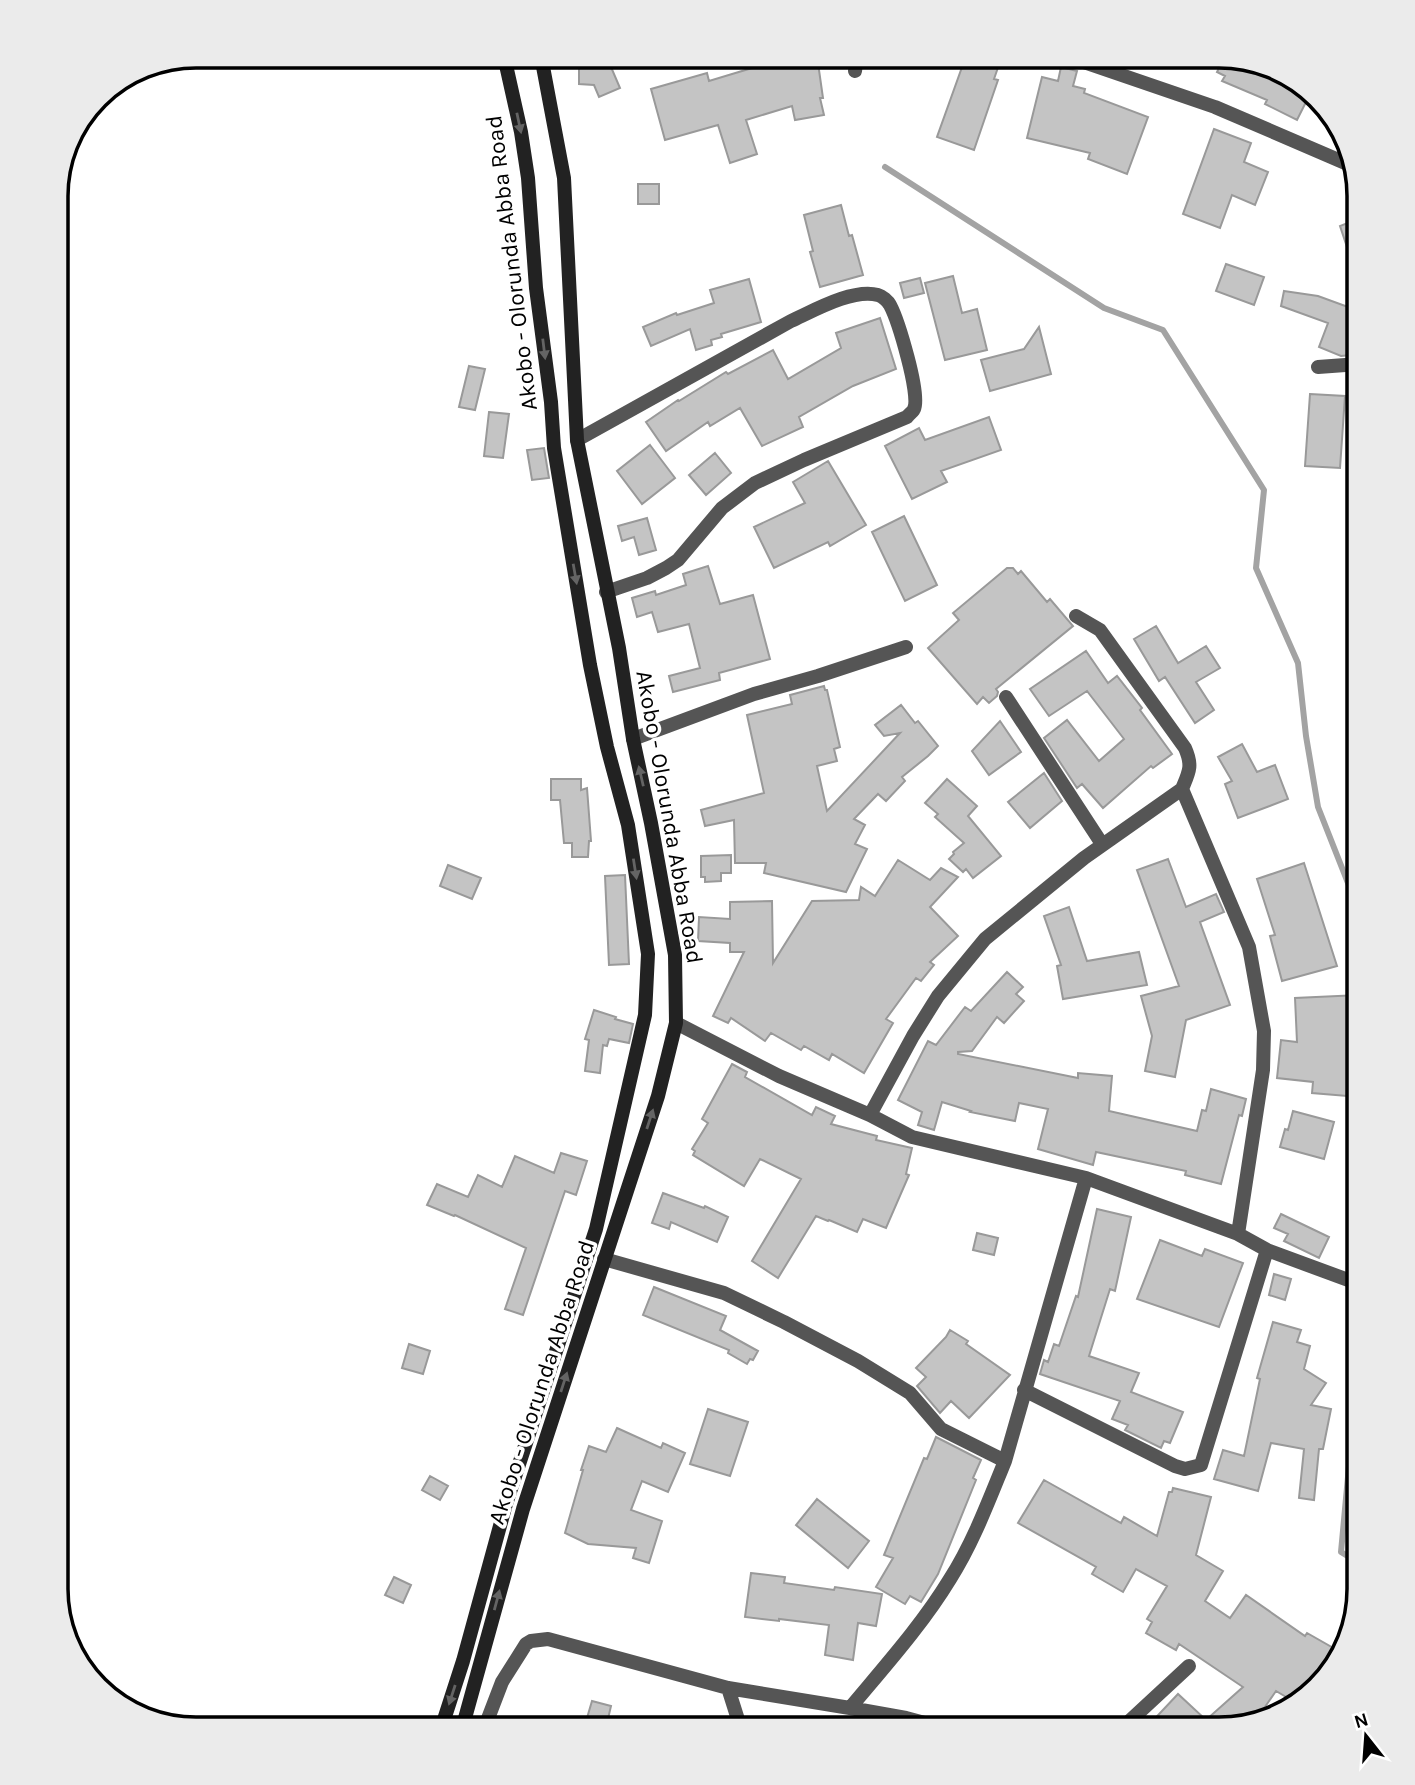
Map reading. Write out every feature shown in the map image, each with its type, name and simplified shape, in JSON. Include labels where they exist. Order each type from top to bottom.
[{"type":"main road","name":"Akobo - Olorunda Abba Road","points":[[445,1717],[506,1504],[596,1229],[645,1015],[648,954],[628,825],[607,747],[590,665],[554,448],[551,402],[536,288],[528,178],[507,69]]},
{"type":"main road","name":"Akobo - Olorunda Abba Road","points":[[465,1717],[523,1509],[657,1096],[676,1023],[675,955],[652,823],[633,739],[619,648],[577,440],[564,178],[543,69]]},
{"type":"main road","points":[[613,1155],[636,1161]]},
{"type":"street","points":[[1104,69],[1215,107],[1342,161]]},
{"type":"street","points":[[577,440],[791,321],[855,295],[878,295],[889,302],[908,357],[916,400],[914,410],[907,417],[755,483],[722,508],[678,559],[666,568],[647,579],[606,592]]},
{"type":"street","points":[[1318,366],[1347,365]]},
{"type":"street","points":[[870,1115],[938,996],[985,939],[1102,844],[1182,789],[1191,760],[1185,748],[1100,630],[1076,616]]},
{"type":"street","points":[[633,739],[754,694],[868,661],[906,647]]},
{"type":"street","points":[[1006,697],[1102,844]]},
{"type":"street","points":[[1182,789],[1249,947],[1264,1031],[1263,1070],[1238,1234]]},
{"type":"street","points":[[676,1023],[779,1076],[870,1115],[912,1137],[1086,1178],[1238,1234],[1267,1250],[1347,1280]]},
{"type":"street","points":[[850,1707],[924,1617],[951,1579],[970,1542],[1005,1461],[1086,1178]]},
{"type":"street","points":[[1024,1390],[1175,1466],[1185,1469],[1201,1465],[1267,1250]]},
{"type":"street","points":[[604,1259],[724,1293],[784,1322],[911,1393],[941,1429],[1005,1461]]},
{"type":"street","points":[[489,1717],[502,1682],[526,1644],[548,1639],[728,1688],[901,1717]]},
{"type":"street","points":[[1134,1717],[1189,1666]]},
{"type":"street","points":[[728,1688],[737,1717]]},
{"type":"building","points":[[579,69],[612,69],[620,88],[599,97],[594,85],[579,84]]},
{"type":"building","points":[[749,69],[819,69],[824,115],[795,120],[792,106],[746,120],[757,154],[730,163],[718,125],[665,140],[651,89],[707,73],[709,81]]},
{"type":"building","points":[[961,69],[997,69],[994,79],[998,80],[974,150],[937,137]]},
{"type":"building","points":[[1061,69],[1077,71],[1073,86],[1085,89],[1084,93],[1148,117],[1127,174],[1088,159],[1090,153],[1027,138],[1042,77],[1058,81]]},
{"type":"building","points":[[1218,69],[1244,71],[1268,78],[1283,85],[1306,103],[1297,120],[1265,104],[1267,100],[1222,81],[1225,76],[1217,72]]},
{"type":"building","points":[[1214,129],[1251,143],[1244,162],[1268,172],[1255,205],[1232,195],[1220,228],[1183,214]]},
{"type":"building","points":[[638,184],[659,184],[659,204],[638,204]]},
{"type":"building","points":[[841,205],[863,275],[820,287],[810,252],[813,251],[804,215]]},
{"type":"building","points":[[1347,223],[1347,247],[1340,226]]},
{"type":"building","points":[[1226,264],[1264,277],[1254,305],[1216,291]]},
{"type":"building","points":[[953,276],[962,313],[977,309],[987,350],[945,360],[925,283]]},
{"type":"building","points":[[920,278],[924,293],[904,298],[900,283]]},
{"type":"building","points":[[749,279],[761,322],[721,334],[722,337],[711,340],[712,345],[696,350],[690,329],[651,346],[643,327],[676,313],[677,315],[714,303],[710,290]]},
{"type":"building","points":[[1284,291],[1318,296],[1347,307],[1347,355],[1341,356],[1319,347],[1328,323],[1281,306]]},
{"type":"building","points":[[880,318],[896,369],[853,386],[799,417],[803,427],[762,446],[740,408],[710,426],[708,422],[666,451],[646,422],[726,372],[728,374],[773,350],[788,379],[841,348],[836,333]]},
{"type":"building","points":[[1039,327],[1051,374],[990,391],[981,360],[1024,349]]},
{"type":"building","points":[[469,366],[485,369],[475,410],[459,407]]},
{"type":"building","points":[[1310,394],[1345,396],[1340,468],[1305,466]]},
{"type":"building","points":[[489,412],[509,414],[503,458],[484,456]]},
{"type":"building","points":[[989,417],[1001,450],[941,471],[947,482],[912,499],[885,446],[919,428],[925,440]]},
{"type":"building","points":[[650,445],[675,478],[642,504],[617,471]]},
{"type":"building","points":[[544,448],[549,478],[532,480],[527,450]]},
{"type":"building","points":[[715,453],[731,473],[706,495],[689,475]]},
{"type":"building","points":[[828,461],[866,525],[830,546],[828,542],[774,568],[754,527],[805,503],[793,482]]},
{"type":"building","points":[[904,516],[937,585],[905,601],[872,532]]},
{"type":"building","points":[[647,518],[656,550],[639,555],[634,537],[622,541],[618,526]]},
{"type":"building","points":[[708,566],[720,604],[753,595],[770,659],[719,673],[720,680],[673,692],[669,676],[700,668],[689,624],[658,632],[652,612],[637,617],[632,598],[655,591],[656,595],[686,585],[683,574]]},
{"type":"building","points":[[1007,568],[1013,568],[1018,574],[1021,571],[1047,602],[1050,599],[1073,626],[996,689],[997,696],[989,703],[983,697],[977,704],[928,648],[959,620],[953,613]]},
{"type":"building","points":[[1156,626],[1178,663],[1206,646],[1220,668],[1196,682],[1214,710],[1195,723],[1165,677],[1159,681],[1134,639]]},
{"type":"building","points":[[1086,651],[1108,683],[1117,676],[1172,754],[1153,768],[1151,766],[1103,808],[1082,784],[1077,788],[1044,738],[1067,720],[1099,761],[1124,739],[1087,691],[1049,716],[1030,689]]},
{"type":"building","points":[[824,686],[840,747],[834,749],[837,761],[817,766],[827,811],[900,733],[884,736],[875,725],[901,705],[938,746],[902,777],[905,781],[886,801],[878,794],[854,819],[865,825],[855,844],[867,849],[846,892],[764,873],[766,863],[735,863],[734,820],[705,826],[701,810],[764,793],[747,715],[792,704],[790,695]]},
{"type":"building","points":[[1000,721],[1021,752],[989,775],[972,751]]},
{"type":"building","points":[[1242,744],[1257,772],[1275,765],[1288,799],[1238,818],[1225,784],[1232,781],[1218,757]]},
{"type":"building","points":[[1044,773],[1062,801],[1030,828],[1008,802]]},
{"type":"building","points":[[551,779],[581,779],[581,790],[587,788],[591,841],[588,857],[572,857],[572,843],[564,843],[560,800],[551,800]]},
{"type":"building","points":[[947,779],[977,806],[968,816],[1001,856],[973,878],[966,869],[963,872],[949,859],[964,843],[935,817],[938,814],[925,803]]},
{"type":"building","points":[[731,855],[731,873],[721,873],[721,881],[705,882],[705,877],[701,877],[701,856]]},
{"type":"building","points":[[1168,859],[1186,907],[1216,894],[1224,912],[1200,922],[1230,1005],[1186,1020],[1175,1077],[1145,1071],[1152,1036],[1141,996],[1179,986],[1137,870]]},
{"type":"building","points":[[898,860],[930,880],[941,868],[958,877],[930,907],[958,936],[930,962],[934,965],[921,981],[916,978],[886,1019],[893,1023],[864,1073],[832,1054],[829,1060],[804,1046],[801,1050],[771,1033],[765,1041],[731,1018],[728,1023],[713,1016],[744,952],[730,952],[730,943],[698,941],[699,917],[730,919],[730,902],[772,901],[773,963],[812,901],[859,900],[861,887],[875,896]]},
{"type":"building","points":[[1304,863],[1337,966],[1282,981],[1270,936],[1275,935],[1257,879]]},
{"type":"building","points":[[448,865],[481,878],[472,899],[440,886]]},
{"type":"building","points":[[625,875],[629,964],[609,965],[605,876]]},
{"type":"building","points":[[1069,907],[1087,961],[1139,952],[1147,985],[1063,999],[1057,966],[1061,965],[1044,916]]},
{"type":"building","points":[[1007,972],[1023,987],[1016,994],[1024,1001],[1004,1023],[997,1017],[972,1051],[958,1054],[1078,1078],[1078,1073],[1112,1076],[1109,1111],[1197,1131],[1202,1110],[1206,1111],[1211,1089],[1246,1099],[1242,1116],[1239,1115],[1221,1184],[1185,1175],[1186,1171],[1096,1152],[1093,1165],[1038,1149],[1048,1109],[1019,1103],[1015,1121],[970,1112],[942,1102],[934,1130],[918,1125],[922,1112],[898,1100],[928,1041],[936,1045],[965,1007],[971,1011]]},
{"type":"building","points":[[1347,996],[1347,1096],[1312,1093],[1313,1082],[1277,1078],[1281,1040],[1297,1042],[1295,998]]},
{"type":"building","points":[[594,1010],[633,1024],[629,1043],[609,1039],[607,1046],[603,1045],[600,1073],[585,1071],[589,1040],[585,1039]]},
{"type":"building","points":[[732,1064],[747,1072],[745,1077],[812,1115],[816,1107],[835,1116],[831,1124],[877,1136],[876,1140],[912,1148],[906,1174],[909,1175],[886,1228],[863,1219],[857,1232],[816,1216],[778,1278],[752,1261],[801,1179],[760,1159],[744,1186],[693,1155],[695,1151],[692,1149],[708,1123],[702,1119]]},
{"type":"building","points":[[1293,1111],[1334,1122],[1324,1159],[1280,1147]]},
{"type":"building","points":[[561,1153],[587,1161],[576,1195],[565,1191],[523,1315],[505,1309],[526,1248],[427,1205],[437,1184],[468,1197],[478,1175],[502,1187],[515,1156],[554,1173]]},
{"type":"building","points":[[663,1193],[704,1208],[705,1206],[728,1217],[717,1242],[671,1222],[669,1229],[652,1223]]},
{"type":"building","points":[[1097,1209],[1131,1217],[1115,1291],[1110,1289],[1089,1356],[1139,1373],[1131,1392],[1183,1412],[1170,1443],[1164,1441],[1161,1448],[1125,1430],[1128,1425],[1112,1419],[1120,1401],[1040,1374],[1044,1360],[1048,1362],[1054,1344],[1059,1346],[1076,1296],[1078,1297]]},
{"type":"building","points":[[1281,1214],[1329,1237],[1319,1258],[1284,1241],[1288,1234],[1274,1228]]},
{"type":"building","points":[[977,1233],[998,1238],[994,1255],[973,1250]]},
{"type":"building","points":[[1160,1240],[1202,1256],[1205,1249],[1243,1263],[1219,1327],[1137,1299]]},
{"type":"building","points":[[1274,1274],[1291,1279],[1285,1300],[1269,1295]]},
{"type":"building","points":[[654,1287],[726,1316],[720,1330],[758,1351],[753,1360],[750,1359],[747,1364],[728,1353],[729,1350],[643,1315]]},
{"type":"building","points":[[1273,1322],[1301,1330],[1297,1342],[1310,1346],[1304,1369],[1326,1383],[1311,1405],[1331,1409],[1323,1449],[1319,1449],[1314,1500],[1299,1498],[1304,1449],[1271,1443],[1258,1491],[1214,1479],[1223,1450],[1244,1456],[1260,1379],[1257,1378]]},
{"type":"building","points":[[950,1330],[1010,1375],[969,1418],[951,1401],[940,1413],[917,1386],[926,1377],[916,1368]]},
{"type":"building","points":[[409,1344],[430,1351],[423,1374],[402,1368]]},
{"type":"building","points":[[708,1409],[748,1422],[730,1476],[690,1464]]},
{"type":"building","points":[[617,1428],[661,1448],[663,1443],[685,1453],[668,1492],[642,1481],[631,1510],[662,1521],[649,1563],[633,1558],[636,1548],[588,1544],[565,1533],[589,1446],[606,1452]]},
{"type":"building","points":[[936,1437],[981,1460],[973,1478],[976,1480],[938,1574],[921,1602],[910,1596],[905,1604],[876,1587],[893,1558],[884,1555],[924,1458],[927,1459]]},
{"type":"building","points":[[430,1476],[448,1486],[440,1500],[422,1490]]},
{"type":"building","points":[[1044,1480],[1121,1523],[1124,1517],[1157,1536],[1169,1492],[1172,1492],[1173,1488],[1211,1497],[1196,1555],[1223,1571],[1205,1601],[1230,1618],[1246,1595],[1305,1636],[1307,1633],[1333,1648],[1315,1673],[1287,1697],[1276,1691],[1264,1708],[1236,1716],[1209,1717],[1243,1687],[1179,1644],[1176,1650],[1146,1633],[1152,1622],[1147,1619],[1167,1586],[1136,1569],[1123,1592],[1092,1574],[1096,1567],[1018,1523]]},
{"type":"building","points":[[817,1499],[869,1541],[848,1568],[796,1525]]},
{"type":"building","points":[[751,1573],[785,1577],[784,1583],[882,1594],[876,1626],[858,1623],[853,1660],[825,1655],[829,1625],[745,1617]]},
{"type":"building","points":[[394,1577],[411,1585],[403,1603],[385,1595]]},
{"type":"building","points":[[1178,1694],[1203,1717],[1156,1717]]},
{"type":"building","points":[[592,1701],[611,1706],[608,1717],[587,1717]]},
{"type":"waterway","points":[[885,167],[1104,308],[1163,330],[1264,490],[1256,568],[1298,663],[1306,736],[1318,807],[1347,881]]},
{"type":"waterway","points":[[1347,1488],[1341,1552],[1347,1556]]}]
